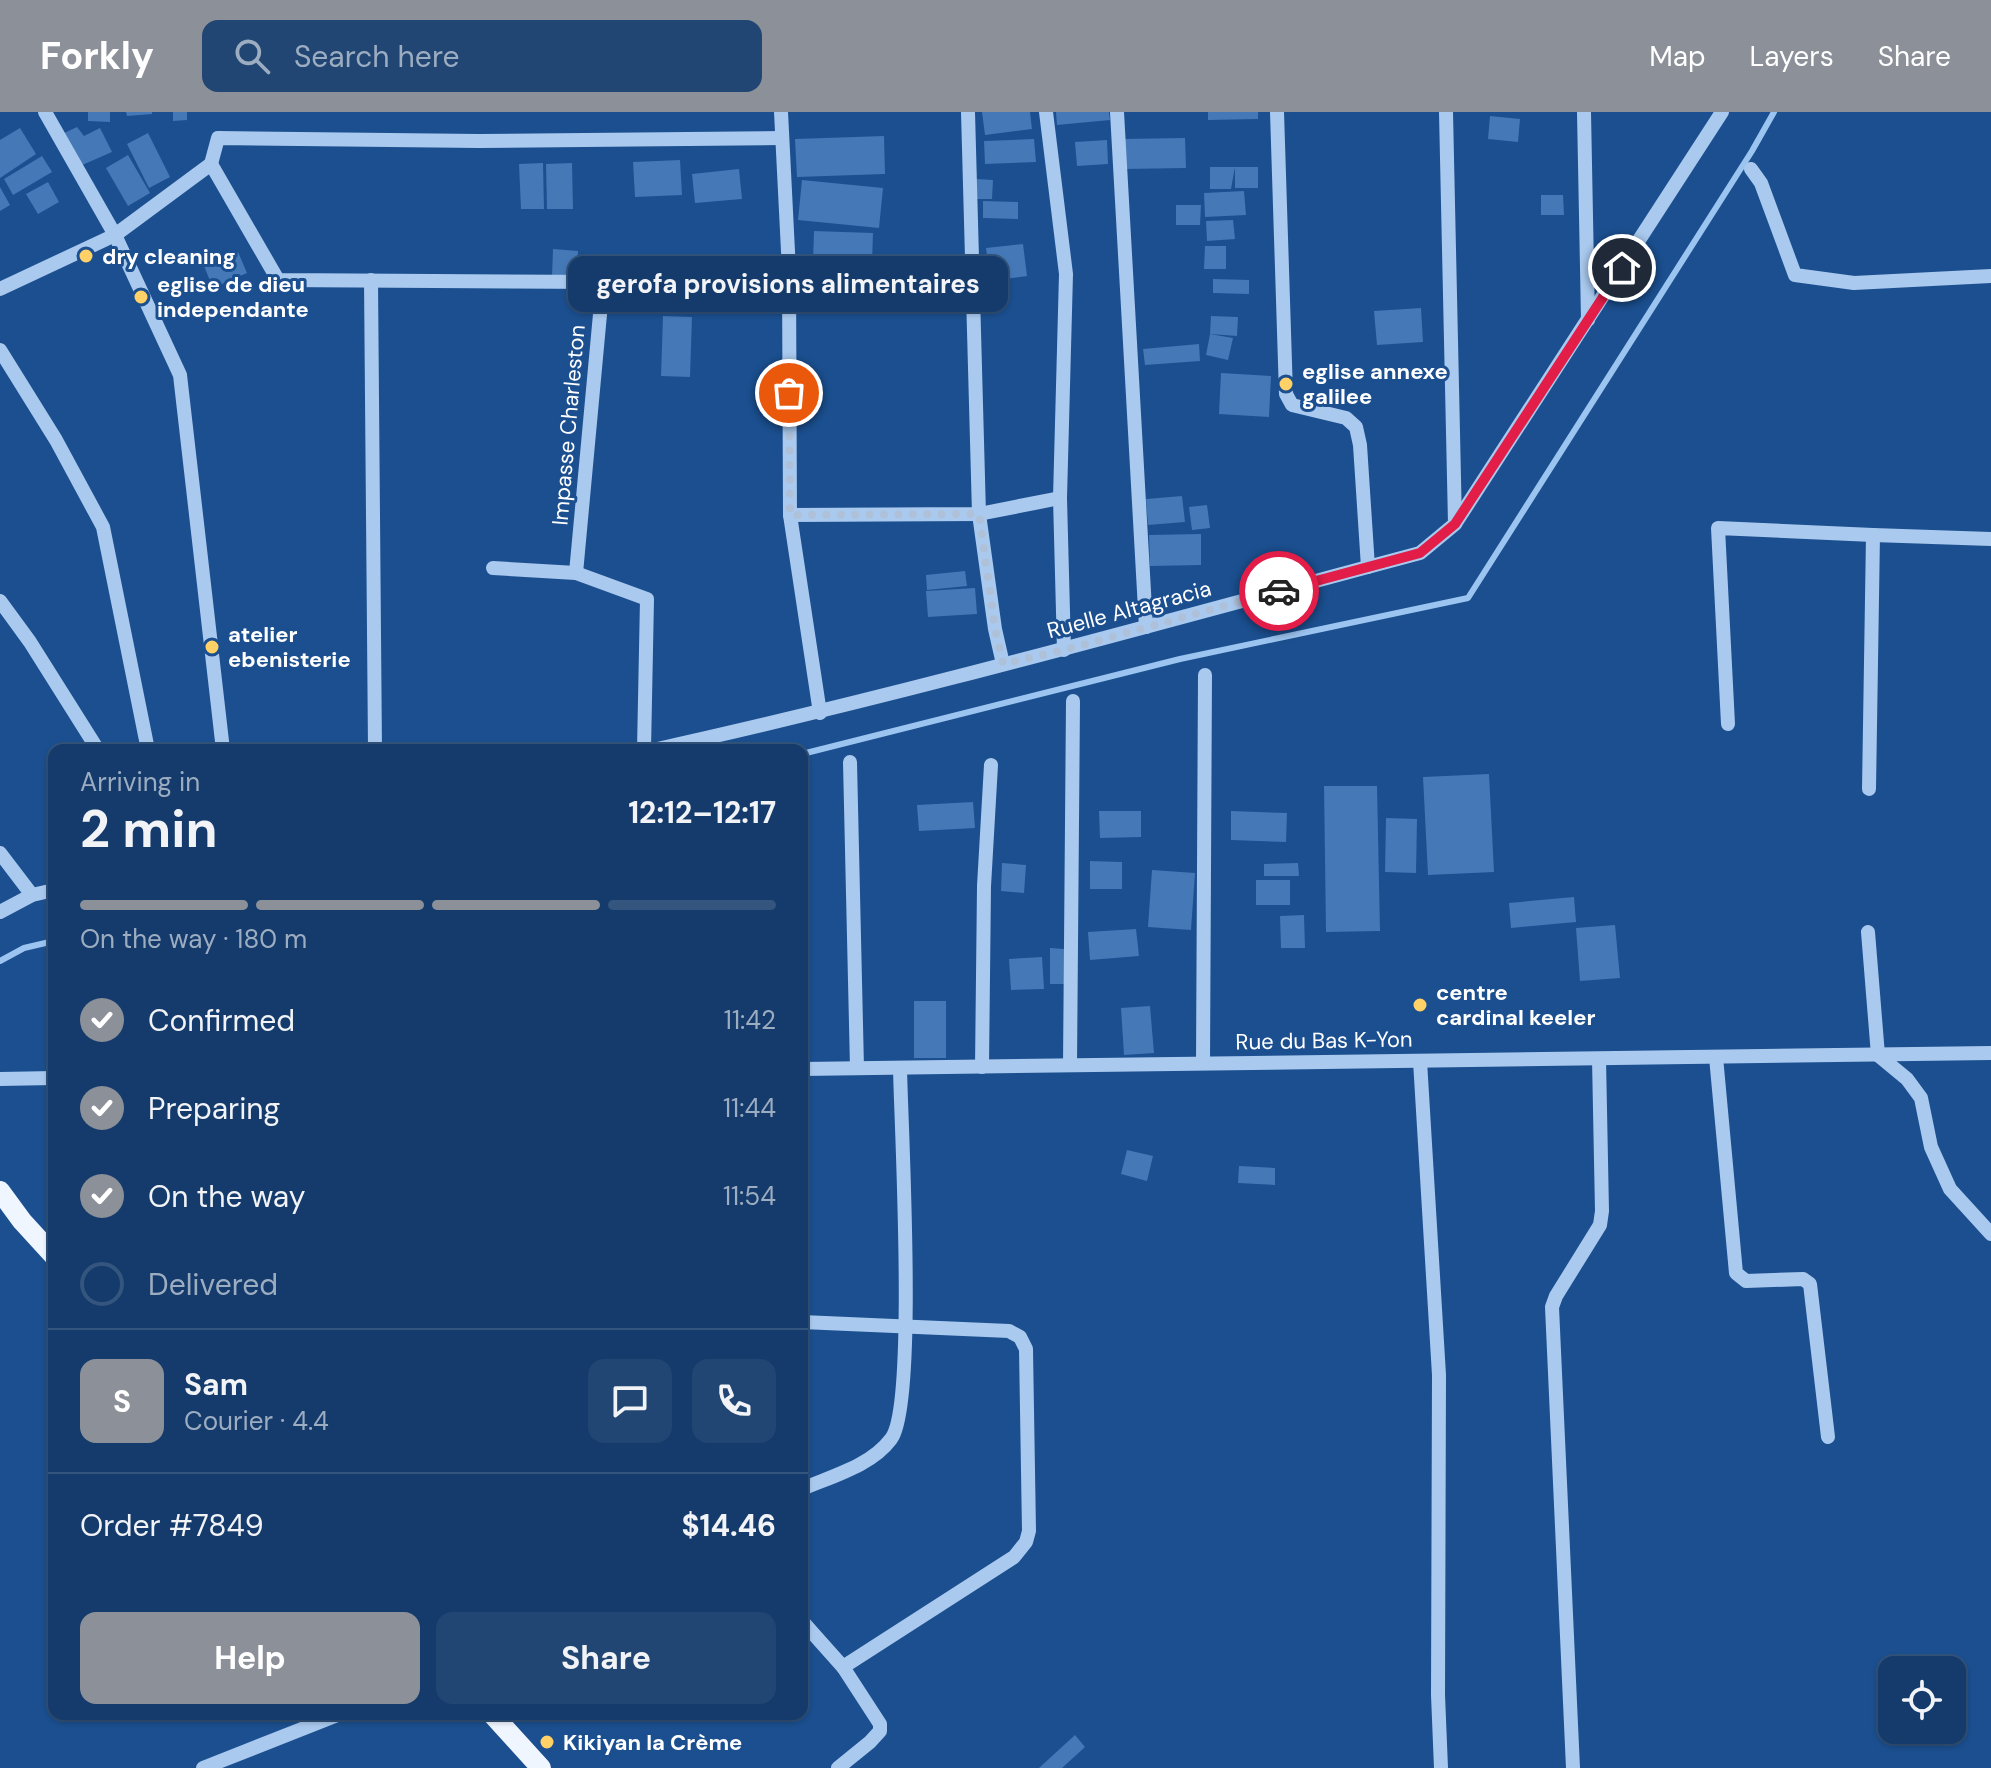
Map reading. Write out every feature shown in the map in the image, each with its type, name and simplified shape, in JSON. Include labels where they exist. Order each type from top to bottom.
[{"type":"main road","points":[[0,1191],[48,1249]]},
{"type":"main road","points":[[497,1720],[541,1768]]},
{"type":"street","points":[[45,112],[115,235],[180,375],[222,744]]},
{"type":"street","points":[[781,112],[789,271],[790,515],[820,713]]},
{"type":"street","points":[[968,112],[979,514],[1003,664]]},
{"type":"street","points":[[1046,112],[1066,274],[1060,498],[1064,650]]},
{"type":"street","points":[[1117,112],[1146,627]]},
{"type":"street","points":[[1277,112],[1286,394],[1292,405],[1346,418],[1356,427],[1360,445],[1368,567]]},
{"type":"street","points":[[1446,112],[1455,524]]},
{"type":"street","points":[[1584,112],[1588,320]]},
{"type":"street","name":"Ruelle Altagracia","points":[[680,744],[820,713],[1420,553],[1455,524],[1722,112]]},
{"type":"street","points":[[0,289],[115,235],[211,164],[218,138],[479,141],[782,138]]},
{"type":"street","points":[[211,164],[278,280],[603,282],[789,271]]},
{"type":"street","points":[[1751,169],[1761,183],[1795,275],[1854,283],[1991,276]]},
{"type":"street","points":[[371,280],[375,744]]},
{"type":"street","name":"Impasse Charleston","points":[[576,573],[603,282]]},
{"type":"street","points":[[0,350],[56,440],[103,527],[147,744]]},
{"type":"street","points":[[790,515],[979,514],[1060,498]]},
{"type":"street","points":[[1728,724],[1718,528],[1991,539]]},
{"type":"street","points":[[1869,789],[1873,535]]},
{"type":"street","points":[[493,568],[576,573],[647,599],[644,744]]},
{"type":"street","points":[[0,601],[30,642],[94,744]]},
{"type":"street","points":[[1203,1063],[1205,675]]},
{"type":"street","points":[[1070,1065],[1073,701]]},
{"type":"street","points":[[850,762],[857,1068]]},
{"type":"street","points":[[982,1067],[984,886],[991,765]]},
{"type":"street","points":[[0,853],[32,895]]},
{"type":"street","points":[[0,912],[32,895],[48,891]]},
{"type":"street","points":[[1868,932],[1878,1055],[1907,1079],[1921,1098],[1931,1147],[1950,1189],[1991,1234]]},
{"type":"street","name":"Rue du Bas K-Yon","points":[[808,1069],[1991,1053]]},
{"type":"street","points":[[1716,1057],[1736,1273],[1746,1281],[1803,1279],[1810,1284],[1828,1437]]},
{"type":"street","points":[[1573,1768],[1552,1307],[1600,1225],[1599,1059]]},
{"type":"street","points":[[1420,1061],[1439,1375],[1438,1695],[1441,1768]]},
{"type":"street","points":[[808,1486],[876,1456],[894,1436],[903,1396],[905,1328],[900,1068]]},
{"type":"street","points":[[0,1079],[48,1078]]},
{"type":"street","points":[[808,1322],[1009,1331],[1020,1337],[1026,1349],[1029,1531],[1026,1542],[1014,1557],[843,1667]]},
{"type":"street","points":[[808,1628],[843,1667],[880,1724],[880,1731],[870,1742],[838,1768]]},
{"type":"street","points":[[203,1768],[325,1720]]},
{"type":"building","points":[[88,112],[110,112],[110,122],[88,121]]},
{"type":"building","points":[[126,112],[152,112],[152,114],[127,116]]},
{"type":"building","points":[[173,112],[187,112],[187,120],[173,121]]},
{"type":"building","points":[[982,112],[1030,112],[1032,129],[985,135]]},
{"type":"building","points":[[1056,112],[1109,112],[1110,120],[1057,125]]},
{"type":"building","points":[[1208,112],[1258,112],[1258,119],[1208,120]]},
{"type":"building","points":[[1490,116],[1520,119],[1518,142],[1488,139]]},
{"type":"building","points":[[77,127],[84,136],[100,128],[112,152],[80,166],[62,134]]},
{"type":"building","points":[[20,128],[36,154],[0,178],[0,140]]},
{"type":"building","points":[[148,133],[170,177],[149,188],[127,144]]},
{"type":"building","points":[[884,136],[885,174],[797,177],[795,139]]},
{"type":"building","points":[[1185,138],[1186,168],[1124,169],[1123,139]]},
{"type":"building","points":[[1034,139],[1036,162],[985,164],[984,141]]},
{"type":"building","points":[[1107,140],[1108,164],[1077,166],[1075,142]]},
{"type":"building","points":[[128,155],[150,193],[128,206],[106,168]]},
{"type":"building","points":[[42,156],[52,172],[13,195],[4,179]]},
{"type":"building","points":[[680,160],[682,195],[635,197],[633,162]]},
{"type":"building","points":[[543,163],[544,209],[521,209],[519,164]]},
{"type":"building","points":[[572,163],[573,209],[547,209],[546,164]]},
{"type":"building","points":[[1210,167],[1235,167],[1231,189],[1210,189]]},
{"type":"building","points":[[1235,167],[1258,167],[1258,188],[1235,188]]},
{"type":"building","points":[[739,169],[742,199],[695,203],[692,174]]},
{"type":"building","points":[[976,179],[993,180],[992,199],[976,199]]},
{"type":"building","points":[[802,180],[883,188],[879,228],[798,220]]},
{"type":"building","points":[[48,182],[59,202],[38,214],[26,194]]},
{"type":"building","points":[[0,187],[10,205],[0,211]]},
{"type":"building","points":[[1244,191],[1246,215],[1205,217],[1204,193]]},
{"type":"building","points":[[1541,195],[1563,195],[1564,215],[1541,215]]},
{"type":"building","points":[[983,201],[1018,202],[1018,219],[983,218]]},
{"type":"building","points":[[1176,205],[1201,205],[1200,225],[1176,225]]},
{"type":"building","points":[[1233,220],[1235,239],[1207,241],[1206,221]]},
{"type":"building","points":[[814,231],[873,233],[872,263],[813,262]]},
{"type":"building","points":[[1023,244],[1027,276],[990,281],[986,248]]},
{"type":"building","points":[[1205,246],[1226,246],[1226,269],[1204,269]]},
{"type":"building","points":[[553,249],[578,251],[577,277],[552,276]]},
{"type":"building","points":[[238,252],[247,273],[213,288],[204,266]]},
{"type":"building","points":[[822,268],[887,270],[886,299],[822,298]]},
{"type":"building","points":[[1213,279],[1249,280],[1249,294],[1213,293]]},
{"type":"building","points":[[1421,308],[1423,342],[1377,345],[1374,311]]},
{"type":"building","points":[[663,316],[692,317],[690,377],[661,376]]},
{"type":"building","points":[[1211,316],[1238,317],[1237,336],[1210,334]]},
{"type":"building","points":[[1210,334],[1233,338],[1228,360],[1206,355]]},
{"type":"building","points":[[1199,344],[1200,361],[1145,365],[1143,349]]},
{"type":"building","points":[[1221,373],[1271,376],[1269,417],[1219,414]]},
{"type":"building","points":[[1182,496],[1185,522],[1148,525],[1146,499]]},
{"type":"building","points":[[1207,505],[1210,528],[1192,530],[1189,507]]},
{"type":"building","points":[[1201,534],[1201,565],[1150,566],[1149,535]]},
{"type":"building","points":[[965,571],[967,586],[927,590],[926,575]]},
{"type":"building","points":[[975,588],[977,614],[928,617],[926,591]]},
{"type":"building","points":[[1489,774],[1494,872],[1428,875],[1423,777]]},
{"type":"building","points":[[1324,786],[1377,786],[1380,931],[1326,932]]},
{"type":"building","points":[[973,802],[975,828],[919,831],[917,805]]},
{"type":"building","points":[[1099,811],[1141,811],[1141,837],[1100,838]]},
{"type":"building","points":[[1231,811],[1287,813],[1286,842],[1231,840]]},
{"type":"building","points":[[1386,818],[1417,819],[1416,873],[1385,872]]},
{"type":"building","points":[[1090,861],[1122,862],[1122,889],[1090,889]]},
{"type":"building","points":[[1002,863],[1026,865],[1024,893],[1001,891]]},
{"type":"building","points":[[1298,863],[1299,876],[1264,876],[1264,864]]},
{"type":"building","points":[[1152,870],[1195,873],[1191,930],[1148,927]]},
{"type":"building","points":[[1256,880],[1290,880],[1290,905],[1256,905]]},
{"type":"building","points":[[1574,897],[1576,922],[1511,928],[1509,903]]},
{"type":"building","points":[[1304,915],[1305,948],[1281,948],[1280,916]]},
{"type":"building","points":[[1615,925],[1620,978],[1580,981],[1576,928]]},
{"type":"building","points":[[1136,929],[1139,956],[1090,960],[1088,932]]},
{"type":"building","points":[[1050,948],[1064,949],[1064,984],[1050,984]]},
{"type":"building","points":[[1042,957],[1044,989],[1011,990],[1009,959]]},
{"type":"building","name":"centre cardinal keeler","points":[[1419,999],[1427,1005],[1421,1012],[1413,1006]]},
{"type":"building","points":[[914,1001],[946,1001],[946,1058],[914,1058]]},
{"type":"building","points":[[1150,1006],[1154,1053],[1124,1055],[1121,1008]]},
{"type":"building","points":[[1127,1150],[1153,1156],[1147,1181],[1121,1174]]},
{"type":"building","points":[[1239,1166],[1275,1168],[1275,1185],[1238,1183]]},
{"type":"building","points":[[1075,1735],[1085,1747],[1062,1768],[1039,1768]]},
{"type":"waterway","points":[[808,752],[1180,659],[1468,598],[1774,112]]},
{"type":"waterway","points":[[0,961],[24,948],[48,942]]},
{"type":"way so far","points":[[789,393],[790,515],[979,514],[1003,664],[1279,591]]},
{"type":"place","name":"dry cleaning","points":[[86,256]]},
{"type":"place","name":"eglise de dieu independante","points":[[141,297]]},
{"type":"place","name":"eglise annexe galilee","points":[[1286,384]]},
{"type":"place","name":"gerofa provisions alimentaires","points":[[789,393]]},
{"type":"place","name":"atelier ebenisterie","points":[[212,647]]},
{"type":"place","name":"centre cardinal keeler","points":[[1420,1005]]},
{"type":"place","name":"Kikiyan la Crème","points":[[547,1742]]},
{"type":"route","points":[[1279,591],[1420,553],[1455,524],[1622,268]]}]
